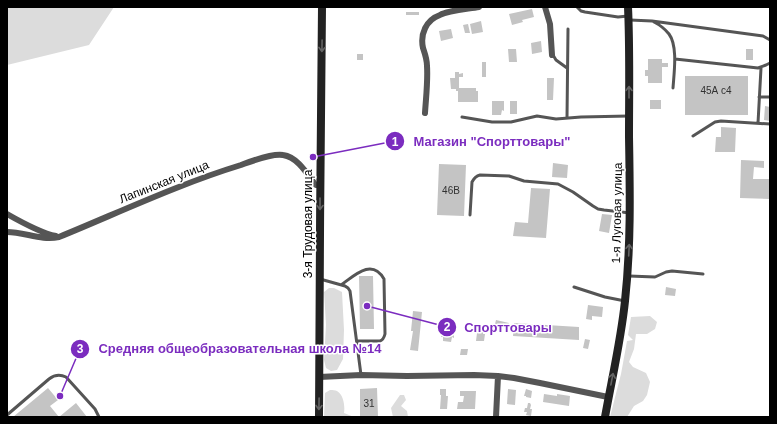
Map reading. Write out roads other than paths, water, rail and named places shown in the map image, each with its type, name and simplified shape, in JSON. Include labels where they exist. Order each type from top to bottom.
[{"type":"street","name":"3-я Трудовая улица","points":[[319,417],[322,7]]},
{"type":"street","points":[[424,112],[428,66],[422,40],[425,27],[433,18],[443,13],[479,7]]},
{"type":"street","points":[[545,7],[550,24],[552,55]]},
{"type":"street","name":"1-я Луговая улица","points":[[605,417],[625,301],[630,234],[628,7]]},
{"type":"street","name":"Лапинская улица","points":[[7,232],[44,238],[60,236],[152,197],[215,173],[276,155],[285,155],[295,160],[316,185],[320,185]]},
{"type":"street","points":[[7,214],[50,235],[60,236]]},
{"type":"street","points":[[319,377],[361,375],[498,376],[534,381],[608,397]]},
{"type":"street","points":[[496,417],[498,376]]},
{"type":"lane","points":[[578,7],[581,11],[585,12],[763,36],[770,40]]},
{"type":"lane","points":[[652,21],[665,29],[672,38],[675,59],[673,88]]},
{"type":"lane","points":[[566,118],[568,29]]},
{"type":"lane","points":[[552,55],[567,68]]},
{"type":"lane","points":[[675,59],[758,68],[770,63]]},
{"type":"lane","points":[[758,123],[761,68]]},
{"type":"lane","points":[[759,97],[770,97]]},
{"type":"lane","points":[[462,117],[492,122],[511,122],[537,116],[556,119],[629,116]]},
{"type":"lane","points":[[693,136],[715,122],[721,121],[770,124]]},
{"type":"lane","points":[[470,215],[472,182],[476,176],[480,175],[509,176],[524,181],[558,184],[598,209],[630,213]]},
{"type":"lane","points":[[342,285],[364,269],[372,268],[380,272],[384,279],[384,338],[380,341],[357,341]]},
{"type":"lane","points":[[627,275],[654,277],[672,271],[703,274]]},
{"type":"lane","points":[[320,279],[345,286],[350,292],[361,375]]},
{"type":"lane","points":[[574,286],[605,297],[625,301]]},
{"type":"lane","points":[[7,415],[49,379],[55,376],[63,375],[95,409],[99,417]]},
{"type":"place","name":"Магазин \"Спорттовары\"","points":[[313,157]]},
{"type":"place","name":"Спорттовары","points":[[367,306]]},
{"type":"place","name":"Средняя общеобразовательная школа №14","points":[[60,396]]}]
